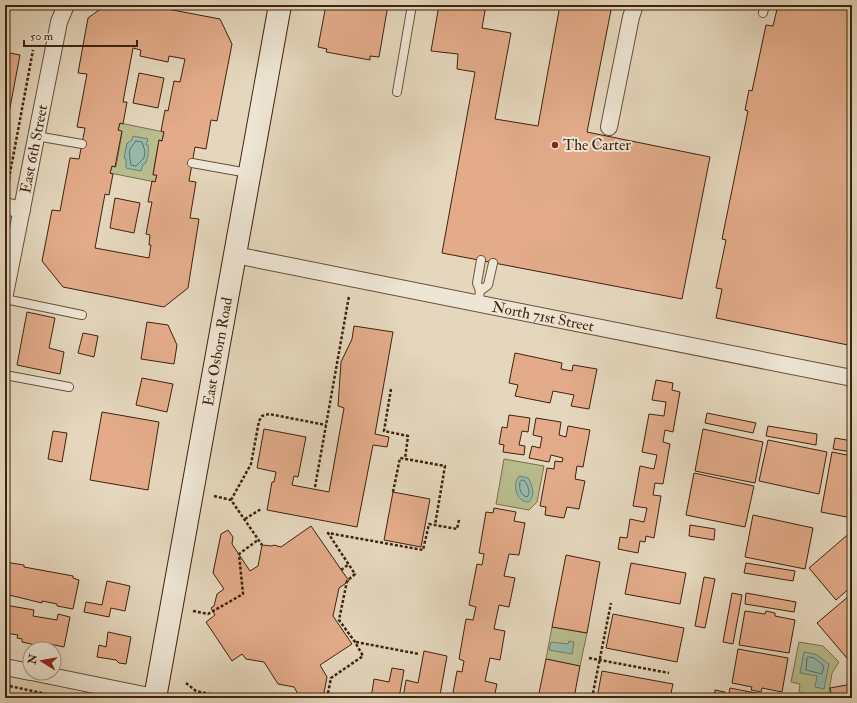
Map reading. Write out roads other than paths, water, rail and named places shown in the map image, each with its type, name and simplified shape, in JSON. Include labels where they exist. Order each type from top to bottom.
[{"type":"main road","name":"East Osborn Road","points":[[156,698],[280,5]]},
{"type":"street","name":"East 6th Street","points":[[5,294],[58,22],[66,5]]},
{"type":"street","points":[[609,127],[631,17],[635,5]]},
{"type":"street","points":[[5,206],[22,210]]},
{"type":"street","name":"North 71st Street","points":[[235,255],[479,297],[852,378]]},
{"type":"street","points":[[5,667],[22,670]]},
{"type":"street","points":[[62,678],[156,698]]},
{"type":"lane","points":[[396,92],[412,5]]},
{"type":"lane","points":[[36,136],[82,144]]},
{"type":"lane","points":[[192,163],[249,173]]},
{"type":"lane","points":[[479,297],[477,283],[481,260]]},
{"type":"lane","points":[[479,297],[488,285],[492,263]]},
{"type":"lane","points":[[5,299],[82,314]]},
{"type":"lane","points":[[5,375],[69,387]]},
{"type":"water","points":[[133,136],[148,139],[146,145],[148,145],[148,157],[145,164],[143,164],[141,171],[126,168],[126,159],[124,158],[127,143],[132,140]]},
{"type":"water","points":[[519,476],[528,478],[531,484],[533,493],[529,502],[521,499],[516,492],[516,484]]},
{"type":"water","points":[[569,641],[574,642],[572,654],[549,650],[551,642],[568,644]]},
{"type":"water","points":[[804,652],[815,654],[829,664],[824,689],[815,687],[817,676],[800,673]]},
{"type":"place","name":"The Carter","points":[[555,145]]}]
